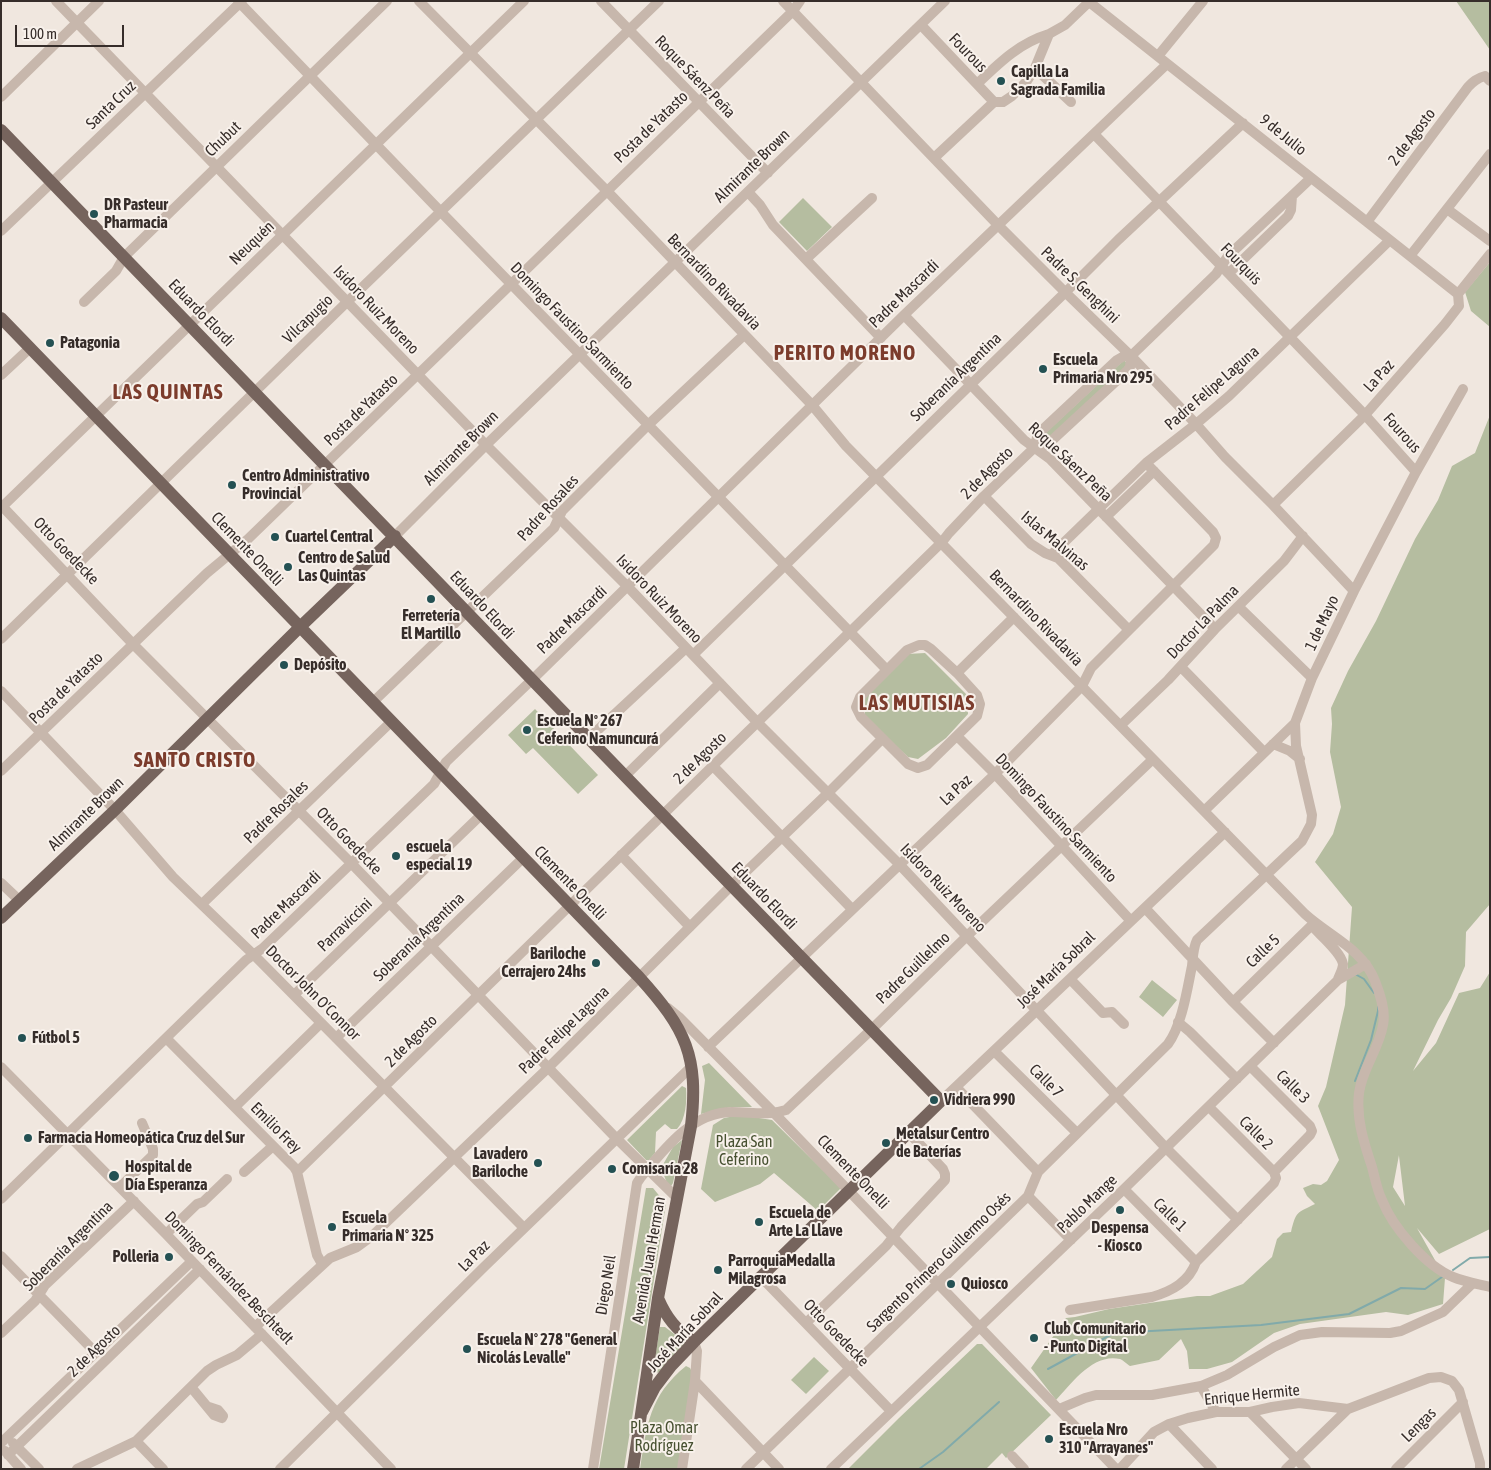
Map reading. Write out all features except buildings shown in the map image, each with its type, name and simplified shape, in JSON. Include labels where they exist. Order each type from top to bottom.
[{"type":"main road","name":"Eduardo Elordi","points":[[1,130],[326,464],[588,739],[941,1101]]},
{"type":"main road","name":"Clemente Onelli","points":[[1,318],[482,814],[663,1004]]},
{"type":"main road","name":"Almirante Brown","points":[[1,918],[115,810],[395,536]]},
{"type":"main road","name":"Avenida Juan Herman","points":[[633,1469],[658,1298],[694,1100],[691,1067],[684,1037],[663,1004]]},
{"type":"main road","name":"José María Sobral","points":[[642,1412],[655,1387],[671,1366],[694,1342],[941,1101]]},
{"type":"main road","points":[[658,1298],[665,1314],[674,1325],[694,1342]]},
{"type":"street","name":"Isidoro Ruiz Moreno","points":[[56,1],[486,445],[628,587],[968,935],[1166,1148],[1238,1220]]},
{"type":"street","points":[[1,97],[99,1]]},
{"type":"street","name":"Chubut","points":[[84,302],[116,271],[124,257],[387,1]]},
{"type":"street","name":"Bernardino Rivadavia","points":[[420,1],[536,121],[607,191],[812,405],[834,432],[1267,874],[1339,954],[1343,963],[1338,980]]},
{"type":"street","name":"Neuquén","points":[[2,506],[524,1]]},
{"type":"street","name":"Roque Sáenz Peña","points":[[601,1],[768,173]]},
{"type":"street","name":"Vilcapugio","points":[[1,639],[659,1]]},
{"type":"street","name":"Padre S. Genghini","points":[[783,1],[862,81],[998,225],[1131,356],[1354,591]]},
{"type":"street","name":"Posta de Yatasto","points":[[1,772],[207,573],[230,555],[326,464],[793,11],[800,1]]},
{"type":"street","name":"Almirante Brown","points":[[395,536],[486,445],[945,1]]},
{"type":"street","points":[[1158,56],[1203,1]]},
{"type":"street","name":"Domingo Faustino Sarmiento","points":[[240,2],[440,212],[886,670]]},
{"type":"street","name":"Santa Cruz","points":[[1,231],[240,2]]},
{"type":"street","points":[[977,84],[1020,46],[1065,25],[1088,2]]},
{"type":"street","name":"9 de Julio","points":[[1088,2],[1458,294]]},
{"type":"street","name":"Fourous","points":[[921,25],[994,102]]},
{"type":"street","points":[[934,158],[994,102],[1003,102],[1027,81],[1035,68],[1049,34]]},
{"type":"street","name":"Padre Mascardi","points":[[1,1199],[246,960],[254,955],[434,784],[446,762],[532,681],[904,315],[1168,64]]},
{"type":"street","points":[[1035,68],[1071,102]]},
{"type":"street","name":"2 de Agosto","points":[[1367,222],[1468,87],[1474,80],[1487,79]]},
{"type":"street","name":"Soberanía Argentina","points":[[588,739],[690,651],[784,566],[1159,201],[1243,123]]},
{"type":"street","name":"Fourquis","points":[[1095,135],[1365,414]]},
{"type":"street","points":[[1410,256],[1490,154]]},
{"type":"street","name":"2 de Agosto","points":[[1034,448],[1043,447],[1048,444],[1127,371],[1130,367],[1131,356],[1216,274],[1225,269],[1228,256],[1311,178]]},
{"type":"street","points":[[748,192],[774,225],[881,338]]},
{"type":"street","points":[[806,259],[872,198]]},
{"type":"street","points":[[1447,209],[1490,241]]},
{"type":"street","name":"Padre Felipe Laguna","points":[[1051,555],[1146,463],[1196,424],[1290,338],[1390,240]]},
{"type":"street","name":"La Paz","points":[[1273,505],[1365,414],[1445,324],[1458,306],[1458,294],[1490,254]]},
{"type":"street","name":"Roque Sáenz Peña","points":[[904,315],[970,384],[1034,448],[1050,460],[1216,629]]},
{"type":"street","name":"Padre Rosales","points":[[373,702],[554,528],[562,511],[648,425],[744,335]]},
{"type":"street","points":[[1,376],[30,348]]},
{"type":"street","name":"2 de Agosto","points":[[297,1172],[942,542],[984,496],[1034,448],[1038,434],[1117,360],[1124,356],[1131,356]]},
{"type":"street","name":"1 de Mayo","points":[[1267,874],[1302,841],[1311,824],[1310,802],[1294,736],[1295,723],[1312,678],[1354,591],[1416,472],[1463,389]]},
{"type":"street","name":"Fourous","points":[[1365,414],[1416,472]]},
{"type":"street","points":[[1106,517],[1154,471],[1146,463]]},
{"type":"street","name":"La Paz","points":[[708,1047],[995,774],[1082,686],[1091,668],[1214,546],[1216,538],[1213,532],[1154,471]]},
{"type":"street","name":"Islas Malvinas","points":[[984,496],[1031,544],[1037,549],[1058,558],[1129,630]]},
{"type":"street","name":"Otto Goedecke","points":[[2,506],[133,644],[351,863],[616,1138],[676,1197]]},
{"type":"street","name":"Doctor La Palma","points":[[1121,725],[1181,667],[1284,561],[1303,536]]},
{"type":"street","points":[[1239,606],[1312,678]]},
{"type":"street","points":[[957,673],[1014,617]]},
{"type":"street","points":[[920,644],[931,649],[957,673],[977,695],[980,704],[977,716],[927,765],[918,768],[908,764],[862,717],[856,707],[860,697],[886,670],[907,650],[920,644]]},
{"type":"street","points":[[1181,667],[1264,752]]},
{"type":"street","points":[[625,776],[720,683]]},
{"type":"street","name":"Doctor John O'Connor","points":[[1,691],[115,810],[173,877],[254,955],[524,1228]]},
{"type":"street","name":"Padre Rosales","points":[[202,904],[392,721]]},
{"type":"street","points":[[1204,811],[1295,723]]},
{"type":"street","name":"Domingo Faustino Sarmiento","points":[[957,736],[1063,846],[1131,921]]},
{"type":"street","name":"Padre Felipe Laguna","points":[[77,1469],[136,1440],[216,1365],[242,1352],[258,1330],[322,1264],[336,1254],[357,1247],[372,1236],[548,1068],[882,738]]},
{"type":"street","points":[[1273,744],[1290,751],[1300,759]]},
{"type":"street","name":"Padre Guillelmo","points":[[775,1114],[786,1110],[1153,759]]},
{"type":"street","points":[[713,766],[852,909]]},
{"type":"street","name":"Parraviccini","points":[[294,995],[482,814]]},
{"type":"street","name":"José María Sobral","points":[[941,1101],[1225,832]]},
{"type":"street","points":[[621,855],[690,927]]},
{"type":"street","name":"Soberanía Argentina","points":[[336,1038],[523,858]]},
{"type":"street","name":"Sargento Primero Guillermo Osés","points":[[746,1469],[1028,1196],[1038,1172],[1168,1044],[1174,1035],[1178,1022],[1197,940],[1267,874]]},
{"type":"street","points":[[1,883],[19,900]]},
{"type":"street","points":[[1145,908],[1233,1002],[1274,1042]]},
{"type":"street","name":"Bernardino Rivadavia","points":[[1313,924],[1358,954],[1366,964],[1374,980],[1384,1012],[1383,1025],[1362,1080],[1358,1104],[1359,1122],[1382,1200],[1395,1223],[1416,1251],[1452,1276],[1490,1287]]},
{"type":"street","name":"Calle 5","points":[[1233,1002],[1313,924]]},
{"type":"street","name":"Pablo Mange","points":[[831,1469],[1124,1189],[1338,980],[1366,964]]},
{"type":"street","points":[[1070,979],[1103,1013],[1112,1012],[1124,1024]]},
{"type":"street","name":"Clemente Onelli","points":[[663,1004],[680,1017],[775,1114],[1118,1469]]},
{"type":"street","points":[[1178,1022],[1237,1079]]},
{"type":"street","points":[[235,1107],[321,1023]]},
{"type":"street","name":"Emilio Frey","points":[[166,1038],[297,1172],[317,1255],[322,1264]]},
{"type":"street","name":"Calle 7","points":[[994,1051],[1077,1133]]},
{"type":"street","name":"Calle 3","points":[[1250,1066],[1310,1126],[1312,1131],[1274,1178]]},
{"type":"street","name":"Domingo Fernández Beschtedt","points":[[1,1067],[200,1269],[391,1469]]},
{"type":"street","name":"La Paz","points":[[280,1469],[616,1138],[691,1067]]},
{"type":"street","points":[[956,1087],[1038,1172]]},
{"type":"street","name":"Calle 2","points":[[1209,1107],[1274,1178]]},
{"type":"street","points":[[690,1126],[712,1115],[722,1113],[775,1114]]},
{"type":"street","points":[[120,1187],[153,1155],[153,1149],[142,1123]]},
{"type":"street","name":"Diego Neil","points":[[593,1469],[637,1184],[669,1143],[690,1126]]},
{"type":"street","points":[[806,1324],[886,1246],[945,1180],[943,1169],[910,1133]]},
{"type":"street","points":[[244,1172],[273,1146]]},
{"type":"street","points":[[1070,1310],[1152,1297],[1182,1284],[1188,1278],[1196,1262],[1238,1220],[1274,1178]]},
{"type":"street","points":[[166,1234],[197,1204],[203,1202],[227,1179]]},
{"type":"street","name":"Calle 1","points":[[1124,1189],[1196,1262]]},
{"type":"street","points":[[1028,1196],[1071,1240]]},
{"type":"street","name":"Soberanía Argentina","points":[[1,1333],[35,1301],[45,1285],[134,1201]]},
{"type":"street","points":[[1,1256],[96,1353]]},
{"type":"street","name":"2 de Agosto","points":[[4,1440],[192,1261]]},
{"type":"street","name":"2 de Agosto","points":[[5,1451],[17,1447],[200,1269]]},
{"type":"street","name":"Otto Goedecke","points":[[760,1276],[891,1411]]},
{"type":"street","points":[[1059,1409],[1084,1398],[1096,1396],[1152,1395],[1201,1386],[1227,1376],[1274,1347],[1300,1335],[1322,1332],[1384,1334],[1401,1331],[1443,1312],[1473,1283]]},
{"type":"street","points":[[682,1469],[695,1381],[697,1351],[694,1342]]},
{"type":"street","name":"Enrique Hermite","points":[[1118,1469],[1154,1432],[1169,1424],[1216,1412],[1250,1412],[1272,1406],[1299,1403],[1348,1409],[1429,1378],[1441,1377],[1452,1381],[1459,1390],[1463,1402]]},
{"type":"street","points":[[695,1381],[779,1469]]},
{"type":"street","points":[[1201,1386],[1216,1412]]},
{"type":"street","points":[[191,1387],[209,1407]]},
{"type":"street","points":[[1463,1402],[1480,1469]]},
{"type":"street","name":"Lengas","points":[[1396,1469],[1463,1402]]},
{"type":"street","points":[[1286,1469],[1348,1409]]},
{"type":"street","points":[[1250,1412],[1306,1469]]},
{"type":"street","points":[[1169,1424],[1212,1469]]},
{"type":"street","points":[[4,1440],[17,1447],[39,1469]]},
{"type":"street","points":[[136,1440],[163,1469]]},
{"type":"street","points":[[5,1451],[21,1469]]},
{"type":"street","points":[[1012,1456],[1024,1469]]},
{"type":"green space","points":[[1456,1],[1490,1],[1490,50]]},
{"type":"green space","points":[[803,198],[832,227],[807,251],[779,222]]},
{"type":"green space","points":[[1490,262],[1490,327],[1471,311],[1465,292]]},
{"type":"green space","points":[[1124,360],[1127,363],[1126,366],[1041,446],[1038,440]]},
{"type":"green space","points":[[1490,415],[1490,904],[1466,932],[1465,966],[1451,998],[1413,1071],[1436,1043],[1459,993],[1480,988],[1490,972],[1490,1229],[1439,1254],[1417,1228],[1445,1278],[1443,1304],[1408,1315],[1386,1312],[1300,1324],[1274,1333],[1232,1362],[1207,1369],[1189,1369],[1187,1351],[1181,1339],[1159,1360],[1130,1366],[1120,1359],[1110,1358],[1101,1360],[1076,1378],[1056,1400],[1031,1368],[1066,1318],[1109,1309],[1197,1296],[1210,1296],[1243,1284],[1272,1257],[1277,1239],[1283,1233],[1291,1232],[1298,1213],[1315,1204],[1307,1196],[1303,1188],[1313,1184],[1321,1185],[1327,1181],[1339,1160],[1318,1106],[1326,1087],[1345,1005],[1352,907],[1315,862],[1333,834],[1341,807],[1330,752],[1331,708],[1348,671],[1376,621],[1415,539],[1438,500],[1452,466],[1475,453]],"holes":[[[1399,1155],[1405,1206],[1393,1187]]]},
{"type":"green space","points":[[925,653],[967,695],[968,714],[946,738],[918,759],[908,757],[865,717],[864,698],[907,654]]},
{"type":"green space","points":[[535,709],[598,775],[578,794],[533,748],[526,754],[508,735]]},
{"type":"green space","points":[[1152,980],[1177,1000],[1163,1017],[1139,997]]},
{"type":"green space","points":[[709,1063],[752,1107],[731,1107],[701,1114],[705,1080],[702,1066]]},
{"type":"green space","points":[[682,1086],[686,1088],[686,1093],[685,1110],[680,1125],[677,1129],[671,1129],[665,1124],[656,1132],[655,1153],[649,1160],[646,1160],[627,1140]]},
{"type":"green space","name":"Plaza San Ceferino","points":[[740,1115],[772,1120],[841,1188],[818,1211],[774,1173],[760,1184],[715,1202],[701,1189],[713,1125],[724,1118]]},
{"type":"green space","points":[[682,1140],[671,1186],[667,1183],[661,1168],[673,1147]]},
{"type":"green space","points":[[646,1188],[653,1188],[666,1204],[624,1469],[599,1469]]},
{"type":"green space","points":[[660,1327],[665,1327],[686,1343],[656,1373],[653,1370]]},
{"type":"green space","points":[[977,1344],[982,1344],[1051,1415],[1006,1458],[1002,1453],[986,1469],[848,1469],[899,1418]]},
{"type":"green space","points":[[814,1357],[829,1371],[806,1394],[791,1380]]},
{"type":"green space","name":"Plaza Omar Rodríguez","points":[[686,1366],[692,1372],[678,1469],[640,1469],[648,1425],[657,1400],[674,1377]]},
{"type":"waterway","points":[[1355,974],[1364,979],[1374,993]]},
{"type":"waterway","points":[[1355,1081],[1371,1040],[1378,1007]]},
{"type":"waterway","points":[[1453,1270],[1470,1258],[1490,1257]]},
{"type":"waterway","points":[[1048,1369],[1114,1333],[1261,1325],[1349,1314],[1401,1288],[1425,1289],[1442,1277]]},
{"type":"waterway","points":[[919,1469],[943,1452],[999,1402]]},
{"type":"place","name":"Capilla La Sagrada Familia","points":[[1001,81]]},
{"type":"place","name":"DR Pasteur Pharmacia","points":[[94,214]]},
{"type":"place","name":"Patagonia","points":[[50,343]]},
{"type":"place","name":"Escuela Primaria Nro 295","points":[[1043,369]]},
{"type":"place","name":"Centro Administrativo Provincial","points":[[232,485]]},
{"type":"place","name":"Cuartel Central","points":[[275,537]]},
{"type":"place","name":"Centro de Salud Las Quintas","points":[[288,567]]},
{"type":"place","name":"Ferretería El Martillo","points":[[431,599]]},
{"type":"place","name":"Depósito","points":[[284,665]]},
{"type":"place","name":"Escuela Nº 267 Ceferino Namuncurá","points":[[527,730]]},
{"type":"place","name":"escuela especial 19","points":[[396,856]]},
{"type":"place","name":"Bariloche Cerrajero 24hs","points":[[596,963]]},
{"type":"place","name":"Fútbol 5","points":[[22,1038]]},
{"type":"place","name":"Vidriera 990","points":[[934,1100]]},
{"type":"place","name":"Farmacia Homeopática Cruz del Sur","points":[[28,1138]]},
{"type":"place","name":"Metalsur Centro de Baterías","points":[[886,1143]]},
{"type":"place","name":"Lavadero Bariloche","points":[[538,1163]]},
{"type":"place","name":"Comisaría 28","points":[[612,1169]]},
{"type":"place","name":"Hospital de Día Esperanza","points":[[114,1176]]},
{"type":"place","name":"Despensa - Kiosco","points":[[1120,1210]]},
{"type":"place","name":"Escuela de Arte La Llave","points":[[759,1222]]},
{"type":"place","name":"Escuela Primaria N° 325","points":[[332,1227]]},
{"type":"place","name":"Polleria","points":[[169,1257]]},
{"type":"place","name":"ParroquiaMedalla Milagrosa","points":[[718,1270]]},
{"type":"place","name":"Quiosco","points":[[951,1284]]},
{"type":"place","name":"Club Comunitario - Punto Digital","points":[[1034,1338]]},
{"type":"place","name":"Escuela N° 278 \"General Nicolás Levalle\"","points":[[467,1349]]},
{"type":"place","name":"Escuela Nro 310 \"Arrayanes\"","points":[[1049,1439]]},
{"type":"district","name":"PERITO MORENO","points":[[845,353]]},
{"type":"district","name":"LAS QUINTAS","points":[[168,392]]},
{"type":"district","name":"LAS MUTISIAS","points":[[917,703]]},
{"type":"district","name":"SANTO CRISTO","points":[[195,760]]}]
